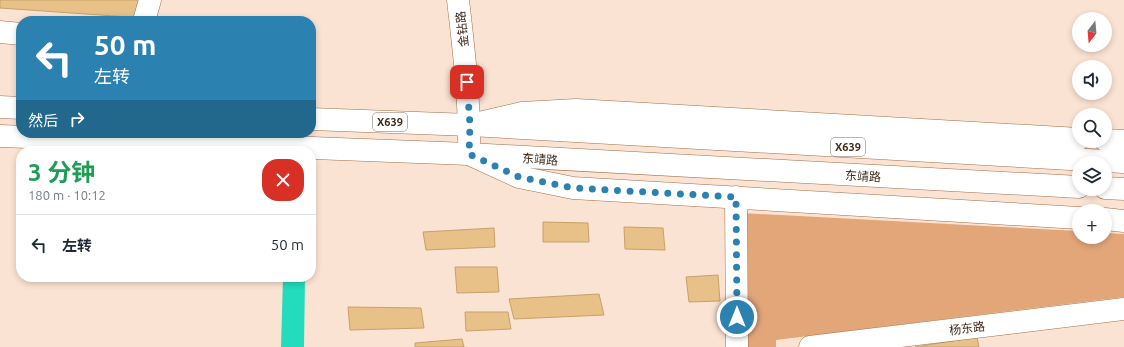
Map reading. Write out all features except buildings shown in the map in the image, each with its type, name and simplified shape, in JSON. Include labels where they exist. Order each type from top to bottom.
[{"type":"main road","points":[[145,16],[150,0]]},
{"type":"main road","name":"金钻路","points":[[458,0],[465,58],[470,125],[469,154]]},
{"type":"main road","points":[[0,32],[16,34]]},
{"type":"main road","points":[[0,107],[16,108]]},
{"type":"main road","points":[[470,125],[522,113],[576,110],[1072,139]]},
{"type":"main road","name":"X639","points":[[316,119],[470,125],[1124,162]]},
{"type":"main road","name":"东靖路","points":[[0,136],[16,137]]},
{"type":"main road","name":"东靖路","points":[[52,138],[261,146]]},
{"type":"main road","points":[[1112,141],[1124,142]]},
{"type":"main road","name":"东靖路","points":[[316,148],[469,154],[574,161],[1072,187]]},
{"type":"main road","points":[[469,154],[519,177],[573,188],[1072,218]]},
{"type":"main road","points":[[1112,188],[1124,189]]},
{"type":"main road","points":[[736,197],[737,347]]},
{"type":"main road","points":[[1112,220],[1124,221]]},
{"type":"main road","name":"杨东路","points":[[810,347],[1124,309]]},
{"type":"shaded area","points":[[741,213],[1072,231],[1072,244],[1112,244],[1112,233],[1124,234],[1124,297],[776,340],[776,347],[742,347]]},
{"type":"water","points":[[283,282],[305,282],[304,347],[281,347]]},
{"type":"route","points":[[467,82],[470,125],[469,154],[519,177],[573,188],[736,197],[737,317]]}]
